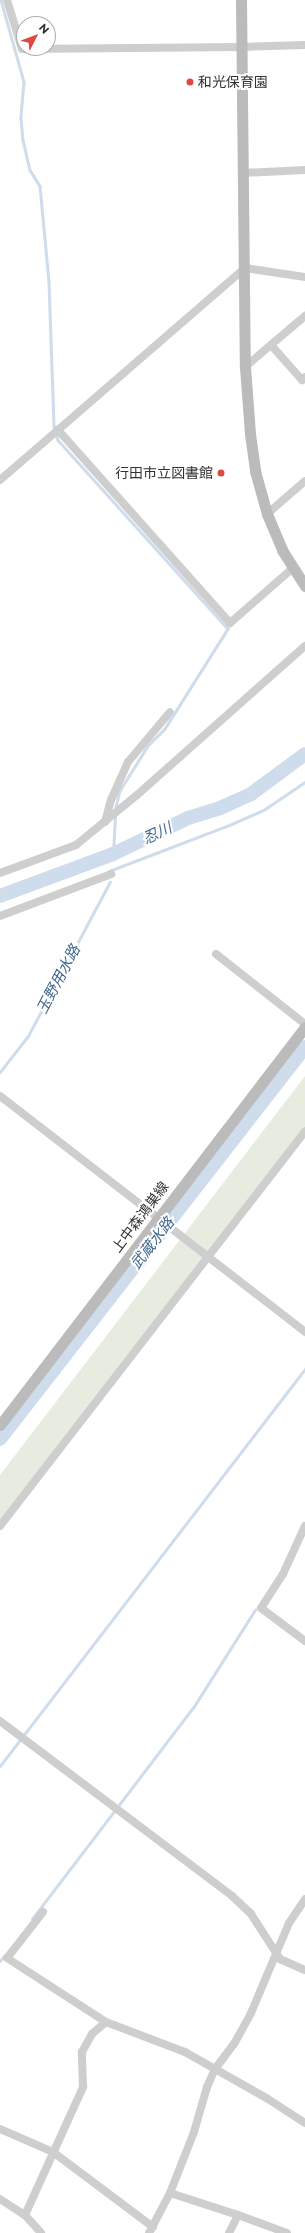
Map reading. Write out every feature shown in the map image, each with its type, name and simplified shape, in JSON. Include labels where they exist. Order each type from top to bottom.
[{"type":"street","points":[[7,0],[22,49],[305,45]]},
{"type":"street","points":[[241,0],[245,367],[250,434],[254,464],[267,514],[282,550],[305,586]]},
{"type":"street","points":[[242,173],[305,170]]},
{"type":"street","points":[[245,268],[305,278]]},
{"type":"street","points":[[0,480],[245,268]]},
{"type":"street","points":[[245,367],[304,320]]},
{"type":"street","points":[[271,345],[302,380],[305,377]]},
{"type":"street","points":[[58,430],[230,623],[293,568]]},
{"type":"street","points":[[267,514],[305,481]]},
{"type":"street","points":[[0,873],[76,845],[305,646]]},
{"type":"street","points":[[104,822],[110,800],[128,762],[170,712]]},
{"type":"street","points":[[0,916],[111,874]]},
{"type":"street","points":[[216,954],[305,1025]]},
{"type":"street","name":"上中森鴻巣線","points":[[0,1425],[160,1222],[305,1025]]},
{"type":"street","points":[[0,1096],[160,1222],[305,1332]]},
{"type":"street","points":[[0,1526],[305,1131]]},
{"type":"street","points":[[305,1526],[283,1574],[261,1608],[305,1642]]},
{"type":"street","points":[[0,1721],[232,1896],[251,1914],[275,1954],[280,1959],[305,1970]]},
{"type":"street","points":[[0,2129],[53,2152],[151,2230],[170,2193],[194,2132],[206,2087],[215,2069],[234,2044],[251,2013],[289,1923],[305,1899]]},
{"type":"street","points":[[43,1912],[7,1958],[106,2022],[185,2052],[268,2099],[305,2123]]},
{"type":"street","points":[[25,2215],[83,2087],[82,2052],[92,2034],[106,2022]]},
{"type":"street","points":[[170,2193],[287,2233]]},
{"type":"street","points":[[0,2199],[25,2215],[41,2233]]},
{"type":"street","points":[[229,2233],[238,2215]]},
{"type":"shaded area","points":[[305,1076],[305,1128],[0,1523],[0,1475]]},
{"type":"waterway","points":[[1,0],[24,82],[21,118],[23,140],[30,170],[40,186],[49,282],[54,426],[58,440],[228,629],[165,729],[148,746],[120,791],[115,811]]},
{"type":"waterway","name":"忍川","points":[[0,896],[113,854],[188,818],[220,808],[251,794],[305,754]]},
{"type":"waterway","name":"玉野用水路","points":[[109,871],[232,824],[265,809],[305,782]]},
{"type":"waterway","points":[[113,854],[115,816]]},
{"type":"waterway","name":"玉野用水路","points":[[0,1072],[28,1036],[110,882]]},
{"type":"waterway","name":"武蔵水路","points":[[0,1439],[305,1047]]},
{"type":"waterway","points":[[0,1766],[305,1369]]},
{"type":"waterway","points":[[32,1919],[193,1708],[255,1610]]},
{"type":"waterway","points":[[0,1961],[5,1955]]},
{"type":"place","name":"和光保育園","points":[[190,82]]},
{"type":"place","name":"行田市立図書館","points":[[221,473]]}]
